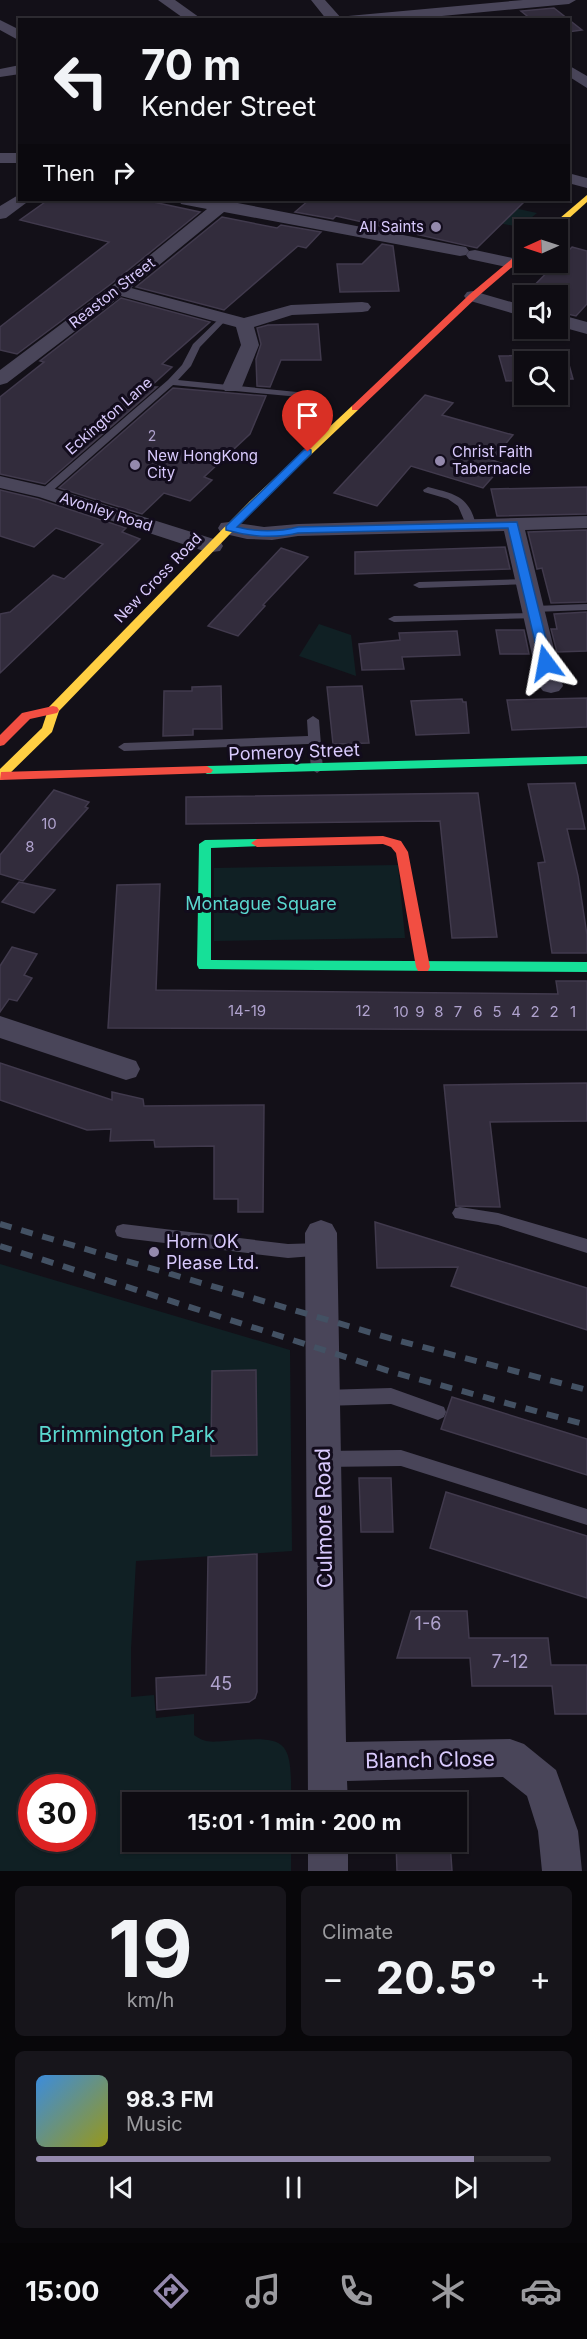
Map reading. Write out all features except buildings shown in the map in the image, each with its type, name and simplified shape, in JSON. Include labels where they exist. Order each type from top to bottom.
[{"type":"main road","points":[[563,219],[587,198]]},
{"type":"main road","name":"New Cross Road","points":[[1,776],[48,729],[53,710],[212,546],[351,409],[514,260]]},
{"type":"main road","points":[[0,742],[26,716],[53,710]]},
{"type":"main road","name":"Pomeroy Street","points":[[1,776],[587,760]]},
{"type":"main road","points":[[423,967],[402,852],[396,844],[383,840],[205,844],[204,965],[423,967],[587,967]]},
{"type":"street","points":[[165,0],[193,18]]},
{"type":"street","points":[[318,0],[334,18]]},
{"type":"street","points":[[365,18],[494,3],[569,0]]},
{"type":"street","points":[[494,3],[511,18]]},
{"type":"street","points":[[0,24],[18,36]]},
{"type":"street","points":[[0,73],[18,69]]},
{"type":"street","points":[[570,70],[587,83]]},
{"type":"street","points":[[0,158],[18,158]]},
{"type":"street","points":[[570,179],[587,183]]},
{"type":"street","points":[[0,214],[18,200]]},
{"type":"street","points":[[193,201],[511,263]]},
{"type":"street","name":"Reaston Street","points":[[0,379],[230,207]]},
{"type":"street","points":[[118,290],[244,324],[291,309],[362,307]]},
{"type":"street","points":[[473,297],[514,308]]},
{"type":"street","points":[[568,323],[587,328]]},
{"type":"street","points":[[232,387],[250,345],[244,324]]},
{"type":"street","name":"Avonley Road","points":[[0,482],[45,492],[212,546]]},
{"type":"street","points":[[230,528],[252,534],[298,530],[587,522]]},
{"type":"street","points":[[513,524],[551,686]]},
{"type":"street","points":[[0,1027],[126,1069]]},
{"type":"street","name":"Culmore Road","points":[[321,1242],[328,1792]]},
{"type":"street","name":"Blanch Close","points":[[327,1762],[510,1758],[542,1784],[558,1832],[562,1871]]},
{"type":"street","points":[[328,1852],[328,1871]]},
{"type":"lane","points":[[171,382],[186,366],[196,346],[224,318]]},
{"type":"lane","name":"Eckington Lane","points":[[45,492],[171,382],[308,396]]},
{"type":"lane","points":[[428,490],[457,499],[465,504],[471,525]]},
{"type":"lane","points":[[418,585],[527,582]]},
{"type":"lane","points":[[394,620],[587,608]]},
{"type":"lane","points":[[313,720],[317,769]]},
{"type":"lane","points":[[124,747],[314,740]]},
{"type":"lane","points":[[460,1213],[498,1219],[587,1246]]},
{"type":"lane","points":[[123,1231],[288,1251],[321,1242]]},
{"type":"lane","points":[[323,1398],[391,1396],[438,1412]]},
{"type":"lane","points":[[324,1459],[401,1458],[587,1517]]},
{"type":"green space","points":[[505,206],[537,213],[530,219],[514,219],[514,226],[488,221]]},
{"type":"green space","points":[[319,624],[351,635],[356,676],[299,656]]},
{"type":"green space","name":"Montague Square","points":[[398,865],[405,938],[214,941],[214,868]]},
{"type":"green space","name":"Brimmington Park","points":[[0,1264],[290,1350],[292,1551],[136,1561],[131,1697],[154,1695],[156,1718],[194,1714],[194,1735],[208,1741],[262,1739],[274,1741],[282,1746],[287,1754],[290,1765],[291,1792],[122,1792],[122,1852],[291,1852],[291,1871],[0,1871]]},
{"type":"railway","points":[[0,1224],[396,1340],[587,1390]]},
{"type":"railway","points":[[0,1246],[392,1372],[587,1425]]},
{"type":"traffic: fast","points":[[207,770],[587,760]]},
{"type":"traffic: fast","points":[[257,843],[205,844],[204,965],[587,967]]},
{"type":"traffic: slow","points":[[563,219],[587,198]]},
{"type":"traffic: slow","points":[[0,776],[48,729],[53,710],[254,503],[355,408]]},
{"type":"traffic: jam","points":[[355,408],[473,296],[514,261]]},
{"type":"traffic: jam","points":[[0,742],[26,716],[53,710]]},
{"type":"traffic: jam","points":[[1,776],[207,770]]},
{"type":"traffic: jam","points":[[257,843],[383,840],[396,844],[402,852],[423,967]]},
{"type":"place","name":"All Saints","points":[[436,227]]},
{"type":"place","name":"Christ Faith Tabernacle","points":[[440,461]]},
{"type":"place","name":"New HongKong City","points":[[135,465]]},
{"type":"place","name":"Horn OK Please Ltd.","points":[[154,1252]]},
{"type":"route","points":[[308,452],[230,528],[252,534],[298,530],[513,524],[546,663]]}]
